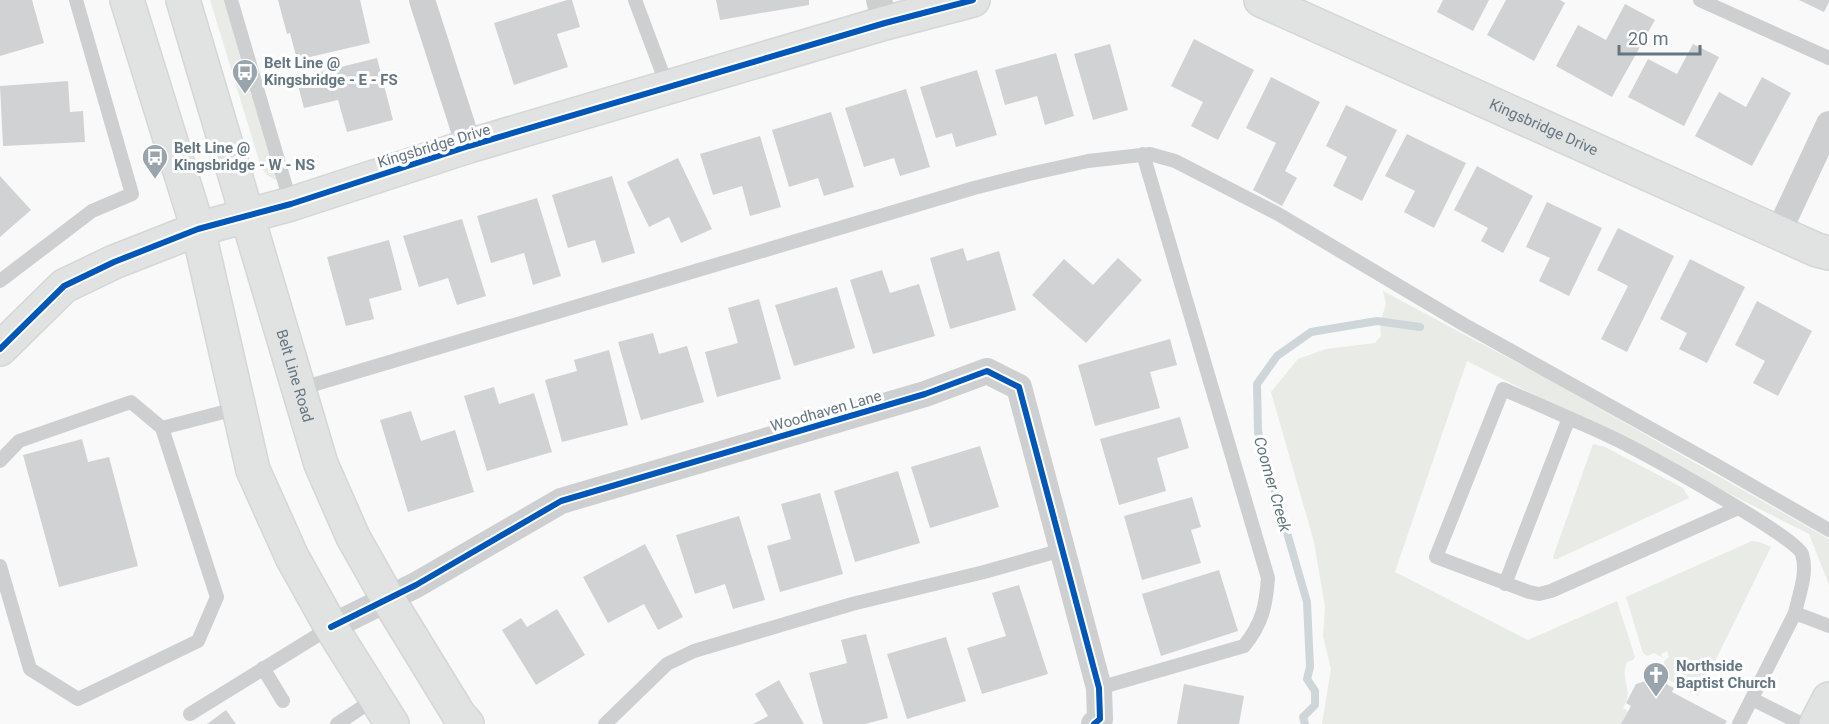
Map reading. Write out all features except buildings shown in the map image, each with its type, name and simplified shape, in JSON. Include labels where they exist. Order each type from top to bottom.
[{"type":"street","points":[[127,0],[198,229],[253,470],[292,556],[331,627],[384,711]]},
{"type":"street","name":"Belt Line Road","points":[[183,0],[321,464],[353,537],[388,599],[467,724]]},
{"type":"street","points":[[422,0],[470,147]]},
{"type":"street","name":"Kingsbridge Drive","points":[[0,349],[64,286],[114,262],[198,229],[291,204],[470,147],[668,88],[882,12],[973,0]]},
{"type":"street","name":"Kingsbridge Drive","points":[[1261,0],[1829,254]]},
{"type":"street","points":[[1779,231],[1829,123]]},
{"type":"street","name":"Woodhaven Lane","points":[[331,627],[416,585],[561,501],[925,394],[987,371],[1019,387],[1099,688],[1097,722]]},
{"type":"street","points":[[1816,724],[1829,699]]},
{"type":"lane","points":[[0,281],[92,211],[132,194],[76,0]]},
{"type":"lane","points":[[231,0],[291,204]]},
{"type":"lane","points":[[635,0],[668,88]]},
{"type":"lane","points":[[1700,0],[1829,58]]},
{"type":"lane","points":[[1099,688],[1244,646],[1256,632],[1266,603],[1268,578],[1143,154]]},
{"type":"lane","points":[[299,389],[974,188],[1088,161],[1150,154],[1175,161],[1218,181],[1278,214],[1463,324],[1829,530]]},
{"type":"lane","points":[[1738,508],[1551,591],[1539,594],[1506,584],[1436,556],[1503,388],[1630,446],[1738,508],[1788,538],[1802,552],[1804,574],[1795,613],[1739,724]]},
{"type":"lane","points":[[0,461],[19,441],[131,402],[162,428],[217,597],[198,641],[78,699],[30,669],[0,566]]},
{"type":"lane","points":[[162,428],[239,408]]},
{"type":"lane","points":[[1506,584],[1569,418]]},
{"type":"lane","points":[[605,724],[667,664],[694,651],[852,604],[984,572],[1062,550]]},
{"type":"lane","points":[[1795,613],[1829,626]]},
{"type":"lane","points":[[190,714],[331,627]]},
{"type":"lane","points":[[263,668],[284,701]]},
{"type":"lane","points":[[1752,699],[1802,724]]},
{"type":"lane","points":[[337,724],[384,711]]},
{"type":"shaded area","points":[[210,0],[226,0],[277,178],[275,180],[261,167]]},
{"type":"shaded area","points":[[1383,291],[1544,377],[1829,539],[1829,585],[1809,534],[1467,361],[1395,572],[1528,640],[1617,601],[1635,657],[1627,662],[1625,669],[1628,695],[1623,708],[1628,711],[1621,724],[1322,724],[1331,669],[1323,636],[1325,607],[1314,542],[1271,392],[1298,359],[1326,349],[1375,343],[1381,336],[1380,323],[1386,304]]},
{"type":"shaded area","points":[[1593,444],[1605,447],[1683,488],[1689,498],[1554,559],[1553,557]]},
{"type":"shaded area","points":[[1752,541],[1771,547],[1698,696],[1669,680],[1664,667],[1664,661],[1669,657],[1667,651],[1661,654],[1663,658],[1654,653],[1647,656],[1643,653],[1626,597]]},
{"type":"waterway","name":"Coomer Creek","points":[[1305,724],[1303,717],[1315,705],[1315,691],[1307,679],[1310,667],[1307,602],[1258,432],[1257,384],[1277,356],[1311,332],[1377,321],[1420,327]]},
{"type":"cycle path","points":[[0,349],[64,286],[114,262],[198,229],[291,204],[469,146],[885,23],[973,0]]},
{"type":"cycle path","points":[[331,627],[416,585],[561,501],[925,394],[987,371],[1019,387],[1099,688],[1100,719],[1094,724]]},
{"type":"place","name":"Belt Line @ Kingsbridge - E - FS","points":[[245,95]]},
{"type":"place","name":"Belt Line @ Kingsbridge - W - NS","points":[[155,180]]},
{"type":"place","name":"Northside Baptist Church","points":[[1656,698]]}]
